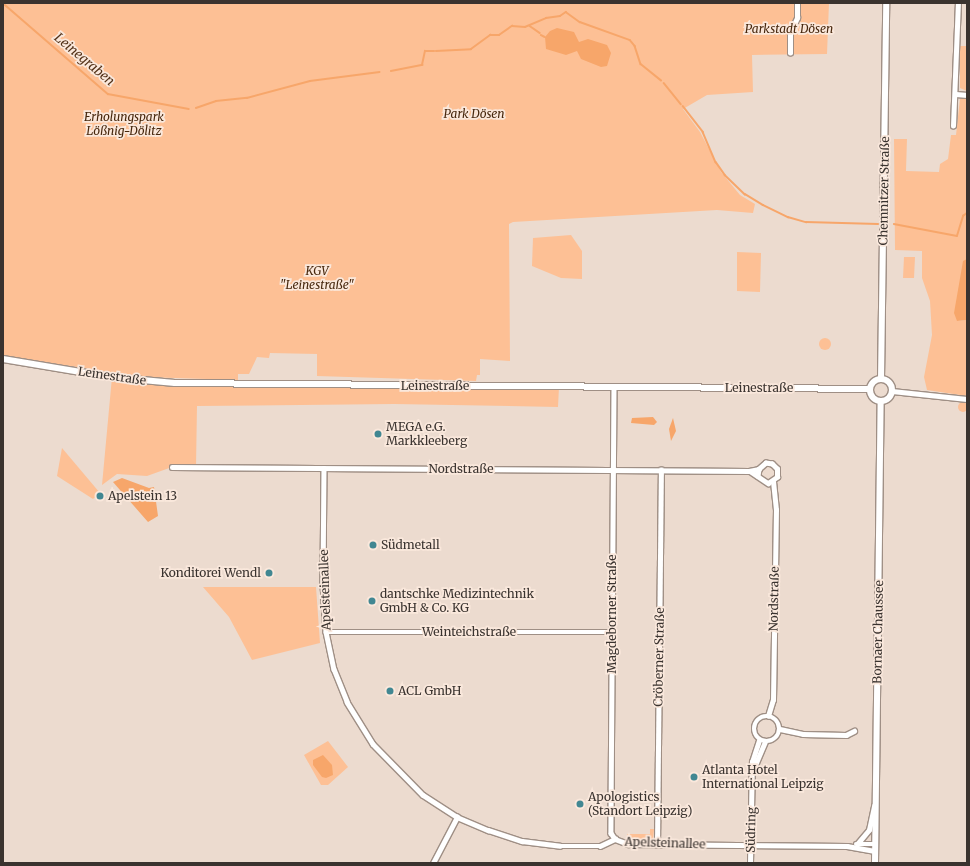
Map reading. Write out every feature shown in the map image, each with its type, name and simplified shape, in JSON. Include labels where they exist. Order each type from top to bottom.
[{"type":"main road","name":"Chemnitzer Straße","points":[[881,379],[886,3]]},
{"type":"main road","name":"Leinestraße","points":[[3,359],[110,377],[175,383],[870,390]]},
{"type":"main road","points":[[881,379],[888,382],[892,391],[888,399],[881,401],[873,398],[870,390],[874,381],[881,379]]},
{"type":"main road","name":"Bornaer Chaussee","points":[[874,863],[881,401]]},
{"type":"street","points":[[790,53],[790,33],[796,18],[797,3]]},
{"type":"street","points":[[953,126],[956,94],[958,3]]},
{"type":"street","points":[[956,94],[967,95]]},
{"type":"street","name":"Magdeborner Straße","points":[[614,387],[611,833],[615,839]]},
{"type":"street","points":[[892,391],[967,399]]},
{"type":"street","name":"Nordstraße","points":[[172,467],[750,471],[759,469],[766,463],[774,465],[778,474],[773,482],[776,510],[773,700],[768,716]]},
{"type":"street","name":"Apelsteinallee","points":[[324,468],[323,584],[326,632],[334,669],[359,724],[397,771],[423,795],[457,817],[508,837],[542,844],[600,846],[615,839],[628,844],[847,846],[875,848]]},
{"type":"street","points":[[758,476],[759,469]]},
{"type":"street","name":"Cröberner Straße","points":[[657,844],[661,470]]},
{"type":"street","points":[[750,471],[764,482],[773,482]]},
{"type":"street","name":"Weinteichstraße","points":[[326,632],[612,632]]},
{"type":"street","points":[[768,716],[777,721],[780,729],[774,740],[765,742],[759,740],[754,733],[754,725],[758,719],[768,716]]},
{"type":"street","points":[[780,729],[803,734],[846,735],[854,731]]},
{"type":"street","name":"Südring","points":[[750,863],[751,774],[759,740]]},
{"type":"street","name":"Südring","points":[[751,774],[765,742]]},
{"type":"street","points":[[858,843],[869,830],[876,795]]},
{"type":"street","points":[[434,863],[457,817]]},
{"type":"street","name":"Apelsteinallee","points":[[847,846],[858,843],[875,848]]},
{"type":"green space","points":[[3,3],[829,3],[827,54],[752,55],[753,92],[707,95],[683,109],[700,132],[721,172],[740,195],[755,204],[753,213],[717,210],[513,222],[509,224],[510,361],[480,359],[480,375],[477,375],[476,381],[317,376],[317,354],[270,353],[269,358],[257,357],[249,374],[238,374],[238,380],[144,377],[3,356]]},
{"type":"green space","points":[[960,46],[967,46],[967,91],[960,88]]},
{"type":"green space","points":[[967,98],[967,259],[957,321],[967,320],[967,396],[927,390],[924,377],[932,335],[930,301],[922,278],[922,251],[895,250],[894,139],[907,139],[906,171],[939,172],[940,164],[948,159],[951,135],[956,135],[960,99]]},
{"type":"green space","points":[[571,235],[582,251],[582,279],[561,278],[532,266],[533,238]]},
{"type":"green space","points":[[737,252],[761,253],[760,292],[737,291]]},
{"type":"green space","points":[[904,257],[915,257],[914,278],[903,278]]},
{"type":"green space","points":[[825,338],[829,340],[831,344],[829,348],[825,350],[821,348],[819,344],[821,340]]},
{"type":"green space","points":[[112,377],[144,381],[559,387],[558,407],[394,404],[197,406],[196,467],[172,467],[147,476],[117,474],[102,485]]},
{"type":"green space","points":[[961,402],[965,402],[967,403],[967,411],[961,412],[958,409],[958,405]]},
{"type":"green space","points":[[62,448],[100,493],[93,499],[57,476]]},
{"type":"green space","points":[[203,587],[316,587],[320,643],[252,660],[229,617]]},
{"type":"green space","points":[[328,741],[348,767],[328,785],[321,785],[304,755]]},
{"type":"green space","points":[[650,829],[654,829],[653,840],[629,841],[627,834],[650,834]]},
{"type":"shaded area","points":[[557,28],[574,32],[579,42],[588,39],[607,45],[611,53],[607,66],[601,67],[581,59],[577,51],[566,55],[546,49],[545,37],[550,31]]},
{"type":"shaded area","points":[[967,259],[967,320],[957,321],[954,313],[963,261]]},
{"type":"shaded area","points":[[653,417],[657,422],[654,425],[631,423],[632,418]]},
{"type":"shaded area","points":[[673,418],[676,431],[671,441],[669,429]]},
{"type":"shaded area","points":[[122,478],[149,488],[154,487],[158,516],[148,522],[113,482]]},
{"type":"shaded area","points":[[323,755],[332,765],[333,775],[326,778],[322,777],[313,765],[313,760]]},
{"type":"waterway","name":"Leinegraben","points":[[3,3],[108,94],[189,109]]},
{"type":"waterway","name":"Leinegraben","points":[[436,51],[471,49],[490,35],[499,35],[512,26],[525,27],[546,18],[560,16],[566,12],[580,22],[630,40],[635,46],[641,64],[661,80]]},
{"type":"waterway","points":[[530,26],[540,33]]},
{"type":"waterway","points":[[541,35],[545,37]]},
{"type":"waterway","name":"Leinegraben","points":[[391,71],[422,65],[425,51],[434,51]]},
{"type":"waterway","name":"Leinegraben","points":[[196,108],[216,101],[247,98],[310,81],[379,72]]},
{"type":"waterway","name":"Leinegraben","points":[[664,83],[681,104]]},
{"type":"waterway","name":"Leinegraben","points":[[683,106],[703,132],[716,162],[725,175],[745,194],[763,205],[788,217],[806,222],[878,224]]},
{"type":"waterway","name":"Leinegraben","points":[[894,224],[957,236],[963,216],[967,213]]},
{"type":"place","name":"MEGA e.G. Markkleeberg","points":[[378,434]]},
{"type":"place","name":"Apelstein 13","points":[[100,496]]},
{"type":"place","name":"Südmetall","points":[[373,545]]},
{"type":"place","name":"Konditorei Wendl","points":[[269,573]]},
{"type":"place","name":"dantschke Medizintechnik GmbH & Co. KG","points":[[372,601]]},
{"type":"place","name":"ACL GmbH","points":[[390,691]]},
{"type":"place","name":"Atlanta Hotel International Leipzig","points":[[694,777]]},
{"type":"place","name":"Apologistics (Standort Leipzig)","points":[[580,804]]},
{"type":"park label","name":"Parkstadt Dösen","points":[[789,29]]},
{"type":"park label","name":"Park Dösen","points":[[474,114]]},
{"type":"park label","name":"Erholungspark Lößnig-Dölitz","points":[[124,124]]},
{"type":"park label","name":"KGV \"Leinestraße\"","points":[[317,278]]}]
